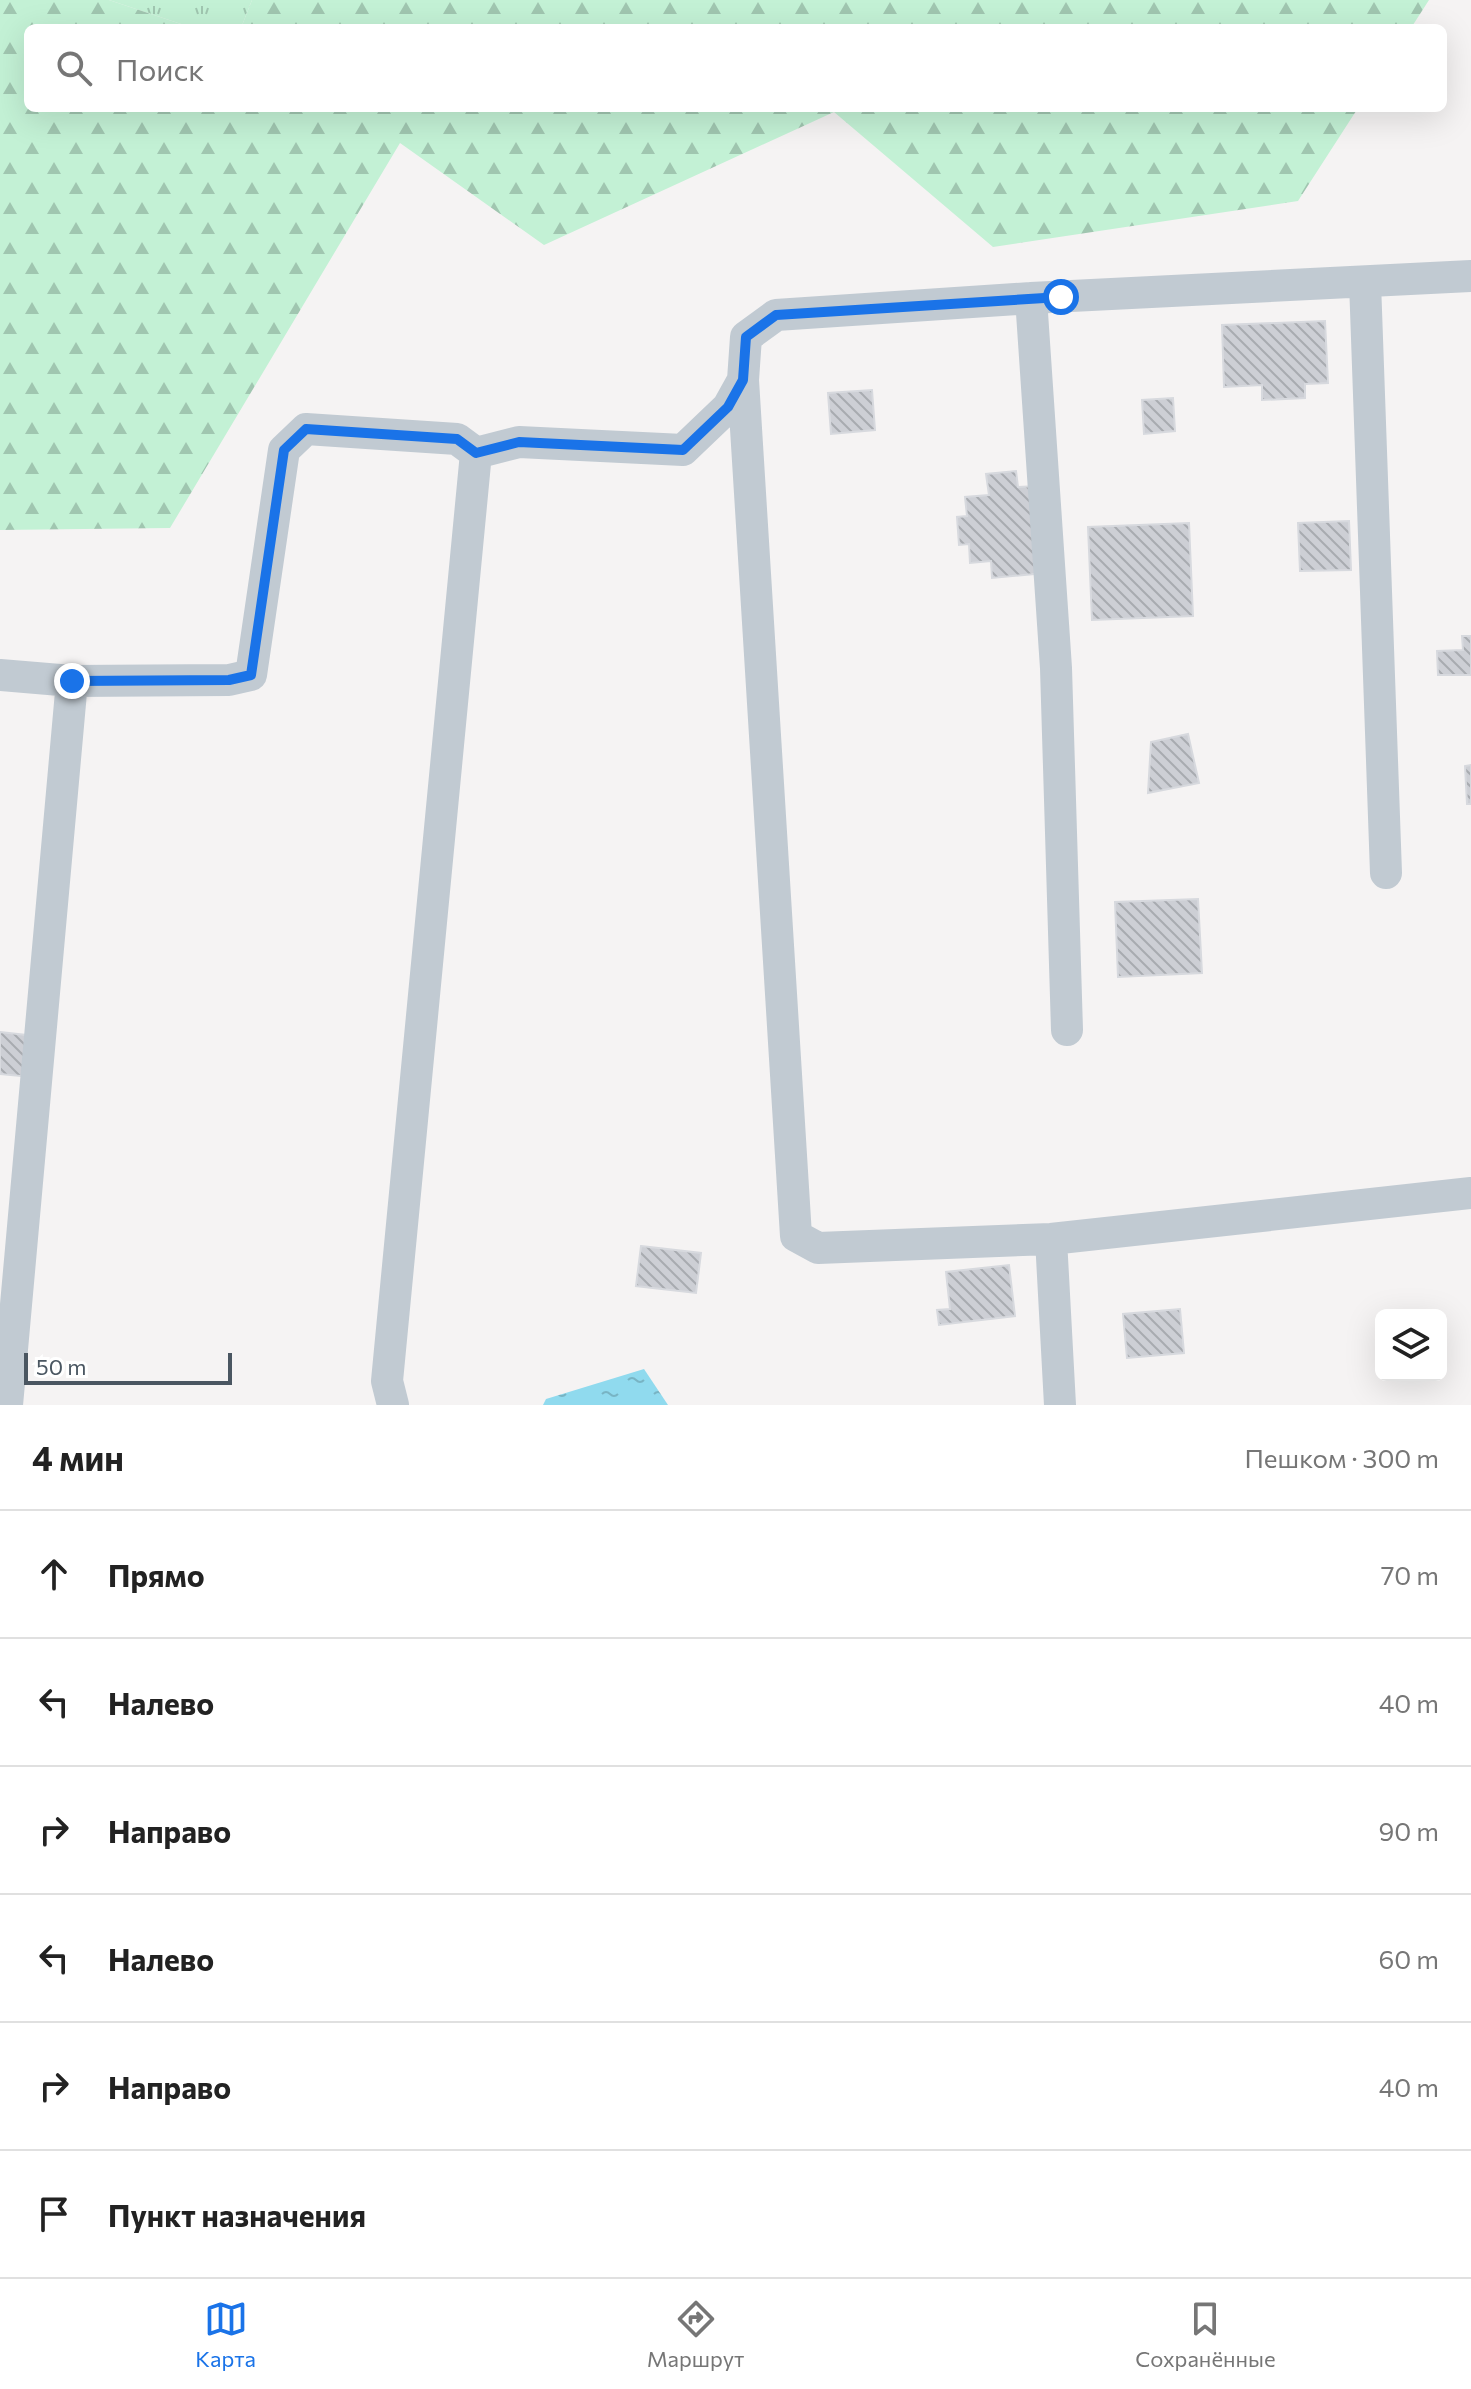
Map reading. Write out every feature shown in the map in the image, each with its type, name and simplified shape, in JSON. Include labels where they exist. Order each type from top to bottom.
[{"type":"street","points":[[1471,276],[1031,298],[776,315],[746,337],[743,380],[796,1236],[818,1248],[1051,1239],[1471,1193]]},
{"type":"street","points":[[1365,282],[1386,873]]},
{"type":"street","points":[[1031,298],[1056,668],[1067,1030]]},
{"type":"street","points":[[476,453],[519,442],[683,450],[728,407],[743,380]]},
{"type":"street","points":[[0,675],[72,681],[229,680],[251,675],[284,450],[306,429],[457,439],[476,453]]},
{"type":"street","points":[[393,1405],[387,1381],[476,453]]},
{"type":"street","points":[[7,1405],[72,681]]},
{"type":"street","points":[[1051,1239],[1060,1405]]},
{"type":"green space","points":[[0,0],[109,0],[181,24],[24,24],[24,112],[834,112],[544,245],[400,143],[170,528],[0,530]]},
{"type":"green space","points":[[109,0],[252,0],[243,24],[181,24]]},
{"type":"green space","points":[[252,0],[1429,0],[1414,24],[243,24]]},
{"type":"green space","points":[[834,112],[1355,112],[1298,201],[993,247]]},
{"type":"water","points":[[644,1369],[668,1405],[543,1405],[546,1399]]},
{"type":"building","points":[[1325,321],[1328,383],[1305,384],[1305,398],[1262,400],[1262,385],[1224,387],[1222,325]]},
{"type":"building","points":[[872,390],[875,430],[831,434],[828,393]]},
{"type":"building","points":[[1173,398],[1175,431],[1144,434],[1142,400]]},
{"type":"building","points":[[1016,471],[1018,487],[1037,486],[1045,573],[992,578],[991,561],[970,563],[969,544],[959,545],[957,517],[967,516],[965,497],[989,495],[986,474]]},
{"type":"building","points":[[1349,521],[1351,570],[1300,571],[1298,523]]},
{"type":"building","points":[[1189,523],[1193,616],[1092,620],[1088,527]]},
{"type":"building","points":[[1462,636],[1471,636],[1471,675],[1438,675],[1437,651],[1463,650]]},
{"type":"building","points":[[1188,734],[1199,783],[1148,793],[1151,742]]},
{"type":"building","points":[[1471,765],[1471,804],[1467,804],[1465,766]]},
{"type":"building","points":[[1198,899],[1202,973],[1118,977],[1115,902]]},
{"type":"building","points":[[0,1032],[35,1036],[31,1077],[0,1074]]},
{"type":"building","points":[[641,1246],[701,1253],[696,1293],[636,1286]]},
{"type":"building","points":[[1009,1265],[1015,1316],[939,1325],[937,1310],[950,1309],[946,1272]]},
{"type":"building","points":[[1180,1309],[1184,1353],[1127,1358],[1123,1314]]},
{"type":"route","points":[[72,681],[229,680],[251,675],[284,450],[306,429],[457,439],[476,453],[519,442],[683,450],[728,407],[743,380],[746,337],[776,315],[1061,297]]}]
